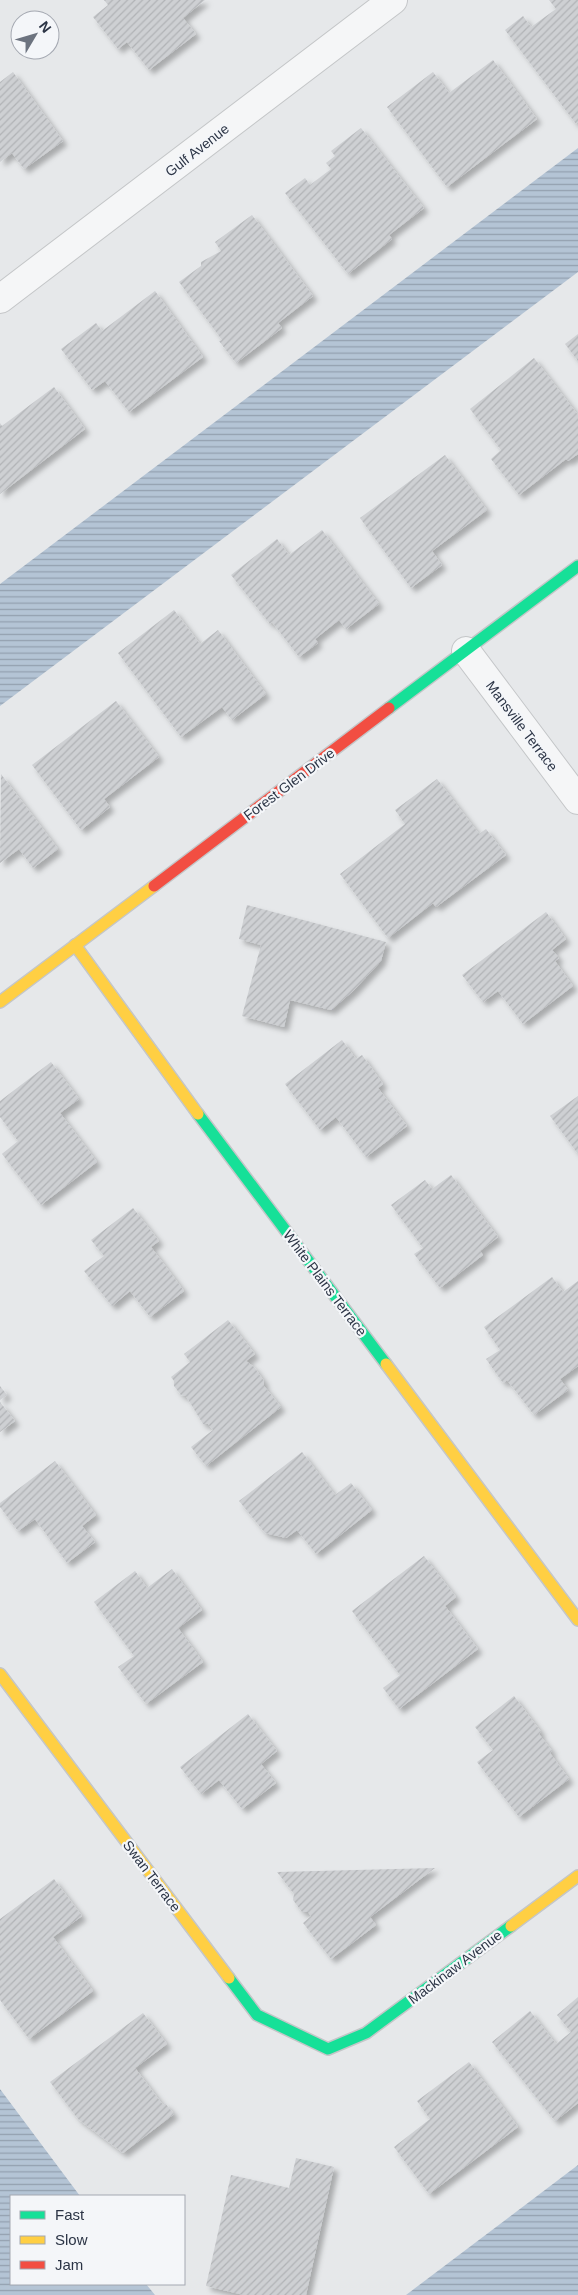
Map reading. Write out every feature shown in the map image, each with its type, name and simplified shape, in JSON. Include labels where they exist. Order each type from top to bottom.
[{"type":"street","name":"Gulf Avenue","points":[[0,299],[393,0]]},
{"type":"street","name":"Forest Glen Drive","points":[[0,1002],[578,566]]},
{"type":"street","name":"Mansville Terrace","points":[[466,651],[578,800]]},
{"type":"street","name":"White Plains Terrace","points":[[75,945],[133,1027],[578,1620]]},
{"type":"street","name":"Swan Terrace","points":[[0,1674],[257,2015],[328,2049]]},
{"type":"street","name":"Mackinaw Avenue","points":[[328,2049],[366,2033],[578,1876]]},
{"type":"water","points":[[578,148],[578,272],[0,706],[0,584]]},
{"type":"water","points":[[0,2089],[79,2195],[10,2195],[10,2285],[147,2285],[155,2295],[0,2295]]},
{"type":"water","points":[[578,2165],[578,2295],[406,2295]]},
{"type":"building","points":[[104,0],[205,0],[183,18],[196,34],[149,70],[127,42],[118,49],[93,17],[108,5]]},
{"type":"building","points":[[549,0],[578,0],[578,122],[576,124],[505,30],[523,16],[531,27],[556,9]]},
{"type":"building","points":[[493,60],[537,119],[447,187],[387,107],[433,72],[449,93]]},
{"type":"building","points":[[13,72],[63,141],[24,169],[12,153],[0,162],[0,82]]},
{"type":"building","points":[[361,128],[424,208],[389,235],[392,239],[348,274],[285,193],[305,178],[310,185],[331,169],[326,163],[335,156],[331,151]]},
{"type":"building","points":[[252,215],[313,296],[278,323],[282,328],[236,363],[219,341],[222,340],[179,282],[201,266],[201,262],[221,251],[215,242]]},
{"type":"building","points":[[155,291],[203,357],[129,412],[105,381],[92,390],[61,349],[96,323],[102,331]]},
{"type":"building","points":[[578,334],[578,361],[565,344]]},
{"type":"building","points":[[534,358],[578,415],[578,454],[568,461],[566,459],[519,495],[491,459],[501,450],[470,409]]},
{"type":"building","points":[[54,387],[85,429],[0,494],[0,423],[2,426]]},
{"type":"building","points":[[445,455],[487,510],[432,551],[442,565],[411,588],[360,518]]},
{"type":"building","points":[[322,530],[379,604],[346,629],[339,620],[315,639],[318,643],[299,657],[272,622],[270,624],[231,575],[277,539],[289,555]]},
{"type":"building","points":[[174,610],[200,644],[218,630],[266,694],[232,720],[222,707],[181,737],[118,653]]},
{"type":"building","points":[[116,701],[159,757],[104,799],[110,807],[81,830],[32,765]]},
{"type":"building","points":[[1,774],[58,849],[33,868],[19,849],[0,863]]},
{"type":"building","points":[[437,779],[479,834],[486,829],[506,855],[436,907],[433,903],[388,938],[340,874],[405,824],[395,810]]},
{"type":"building","points":[[247,905],[386,942],[381,961],[353,991],[331,1010],[290,1000],[284,1027],[242,1016],[261,945],[239,939]]},
{"type":"building","points":[[546,912],[566,939],[552,950],[559,958],[555,961],[573,986],[523,1024],[498,991],[483,1002],[462,975]]},
{"type":"building","points":[[342,1040],[356,1059],[362,1055],[383,1084],[378,1088],[407,1126],[366,1157],[336,1117],[320,1130],[285,1084]]},
{"type":"building","points":[[51,1062],[79,1099],[60,1113],[97,1162],[41,1205],[2,1154],[18,1141],[0,1117],[0,1101]]},
{"type":"building","points":[[578,1096],[578,1154],[550,1116]]},
{"type":"building","points":[[451,1175],[498,1237],[480,1251],[483,1255],[440,1288],[414,1254],[423,1248],[391,1205],[425,1180],[432,1189]]},
{"type":"building","points":[[133,1208],[159,1241],[151,1247],[184,1291],[150,1317],[130,1291],[112,1306],[84,1271],[104,1256],[91,1240]]},
{"type":"building","points":[[552,1277],[563,1292],[578,1281],[578,1366],[560,1379],[568,1390],[534,1415],[507,1380],[503,1383],[486,1359],[500,1350],[484,1327]]},
{"type":"building","points":[[228,1320],[255,1354],[246,1361],[254,1367],[264,1381],[264,1386],[281,1407],[206,1466],[191,1447],[213,1430],[208,1424],[203,1424],[186,1396],[181,1395],[174,1386],[174,1381],[171,1377],[190,1362],[184,1354]]},
{"type":"building","points":[[0,1386],[7,1395],[0,1400]]},
{"type":"building","points":[[0,1402],[15,1421],[0,1432]]},
{"type":"building","points":[[302,1452],[335,1495],[351,1483],[372,1510],[316,1554],[297,1530],[286,1538],[265,1533],[239,1501]]},
{"type":"building","points":[[55,1461],[96,1515],[82,1526],[95,1542],[67,1563],[35,1519],[18,1531],[0,1507],[0,1503]]},
{"type":"building","points":[[424,1556],[456,1597],[445,1606],[478,1649],[399,1709],[383,1688],[400,1675],[352,1611]]},
{"type":"building","points":[[172,1569],[202,1610],[178,1628],[203,1662],[146,1704],[118,1667],[134,1656],[94,1602],[135,1571],[147,1588]]},
{"type":"building","points":[[514,1696],[541,1732],[539,1734],[552,1751],[550,1753],[569,1779],[519,1817],[477,1762],[493,1750],[475,1727]]},
{"type":"building","points":[[248,1714],[277,1751],[261,1764],[276,1783],[242,1809],[219,1780],[201,1794],[180,1767]]},
{"type":"building","points":[[435,1868],[370,1917],[376,1925],[331,1959],[303,1923],[311,1916],[308,1912],[302,1912],[293,1900],[294,1894],[277,1872]]},
{"type":"building","points":[[54,1879],[82,1916],[53,1937],[93,1991],[29,2039],[0,2000],[0,1919]]},
{"type":"building","points":[[578,1997],[578,2103],[555,2121],[492,2042],[530,2011],[556,2044],[571,2032],[557,2015]]},
{"type":"building","points":[[143,2013],[167,2044],[135,2068],[163,2105],[165,2103],[174,2114],[123,2153],[78,2119],[50,2082]]},
{"type":"building","points":[[469,2062],[518,2127],[429,2194],[394,2147],[430,2119],[417,2101]]},
{"type":"building","points":[[296,2158],[334,2167],[306,2295],[244,2295],[206,2286],[231,2175],[289,2188]]},
{"type":"traffic: fast","points":[[389,708],[578,566]]},
{"type":"traffic: fast","points":[[198,1114],[386,1364]]},
{"type":"traffic: fast","points":[[229,1978],[257,2015],[328,2049],[366,2033],[511,1926]]},
{"type":"traffic: slow","points":[[0,1002],[154,886]]},
{"type":"traffic: slow","points":[[75,945],[198,1114]]},
{"type":"traffic: slow","points":[[386,1364],[578,1620]]},
{"type":"traffic: slow","points":[[0,1674],[229,1978]]},
{"type":"traffic: slow","points":[[511,1926],[578,1876]]},
{"type":"traffic: jam","points":[[154,886],[389,708]]}]
